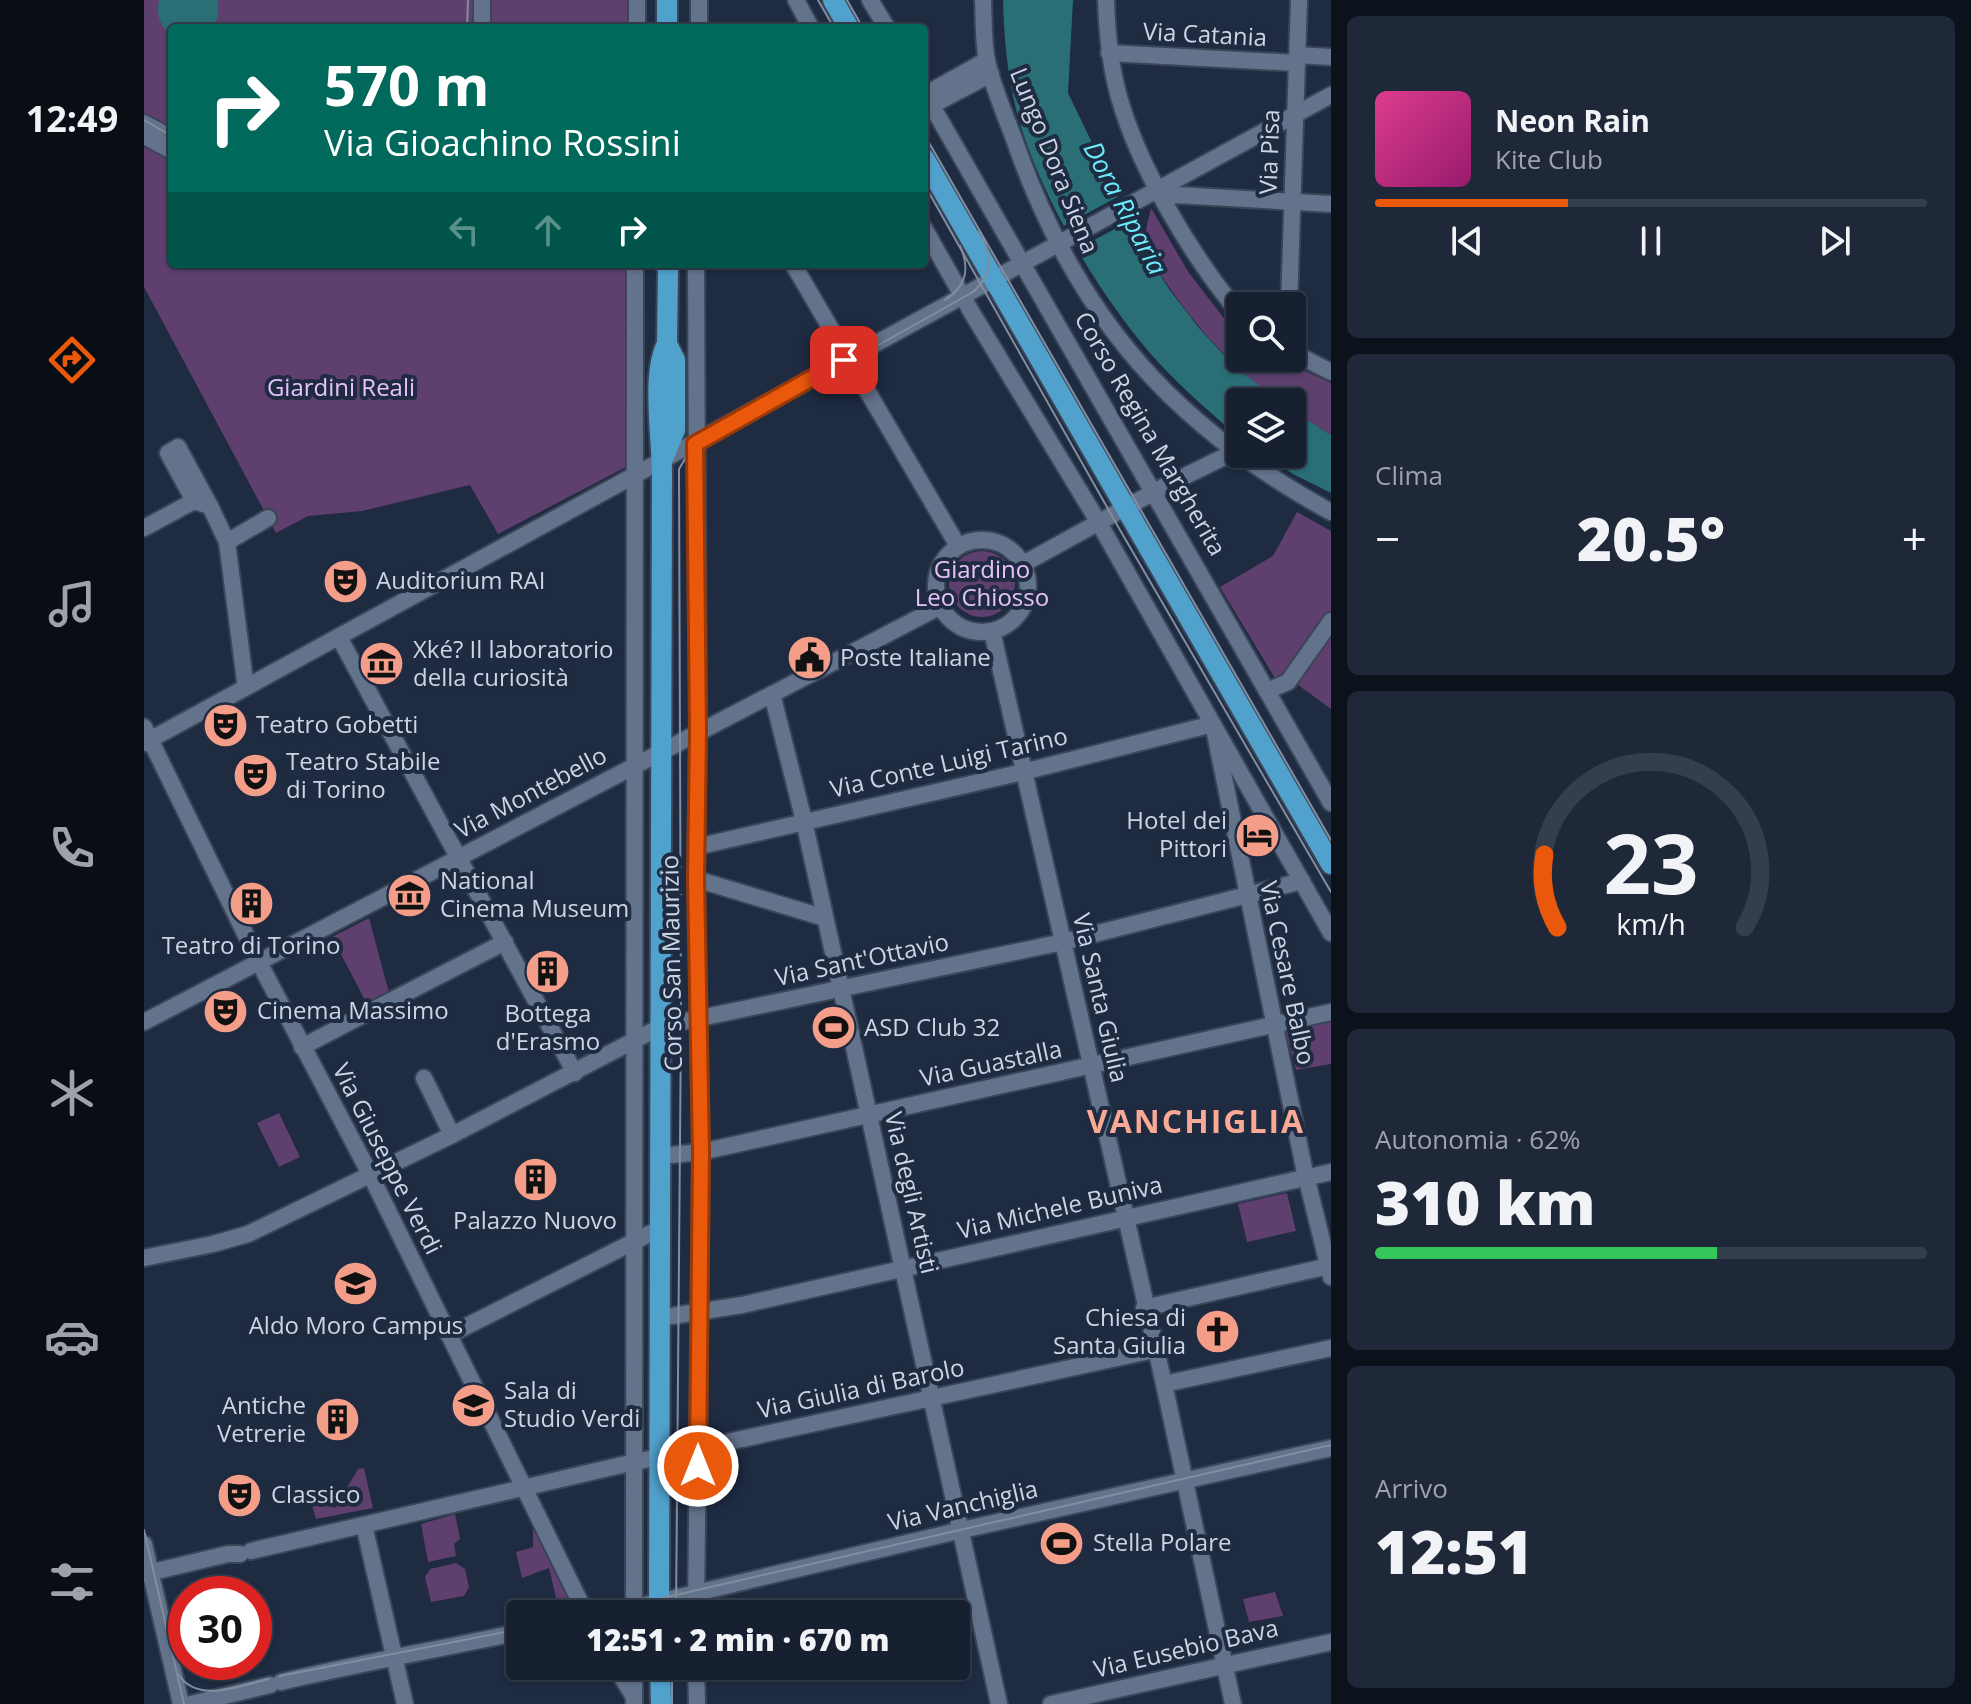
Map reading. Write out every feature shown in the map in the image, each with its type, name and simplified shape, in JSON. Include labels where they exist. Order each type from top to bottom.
[{"type":"main road","points":[[667,0],[667,24]]},
{"type":"main road","points":[[833,0],[847,24]]},
{"type":"main road","points":[[928,165],[1331,864]]},
{"type":"main road","name":"Corso San Maurizio","points":[[659,1600],[662,1026],[660,357],[667,344],[669,268]]},
{"type":"main road","points":[[660,1680],[661,1704]]},
{"type":"street","points":[[482,0],[482,24]]},
{"type":"street","points":[[637,0],[637,24]]},
{"type":"street","points":[[699,0],[699,24]]},
{"type":"street","points":[[796,0],[809,24]]},
{"type":"street","points":[[870,0],[885,24]]},
{"type":"street","name":"Lungo Dora Siena","points":[[983,0],[989,67],[1024,166],[1086,293],[1127,352],[1188,413],[1226,445]]},
{"type":"street","points":[[1106,0],[1109,53],[1120,99],[1156,194],[1226,295]]},
{"type":"street","name":"Via Pisa","points":[[1289,292],[1299,0]]},
{"type":"street","name":"Via Catania","points":[[1109,53],[1297,59],[1331,57]]},
{"type":"street","points":[[928,99],[989,67]]},
{"type":"street","points":[[146,736],[339,637],[695,444],[961,295],[1156,194],[1331,95]]},
{"type":"street","name":"Corso Regina Margherita","points":[[928,103],[1331,803]]},
{"type":"street","points":[[144,123],[168,136]]},
{"type":"street","points":[[144,136],[168,149]]},
{"type":"street","points":[[1156,194],[1331,204]]},
{"type":"street","points":[[928,235],[1099,523],[1331,933]]},
{"type":"street","name":"Corso San Maurizio","points":[[634,1600],[635,268]]},
{"type":"street","name":"Corso San Maurizio","points":[[696,268],[696,879],[701,1152],[696,1600]]},
{"type":"street","points":[[795,268],[958,546]]},
{"type":"street","points":[[1306,359],[1331,372]]},
{"type":"street","points":[[1023,564],[1153,492],[1226,456]]},
{"type":"street","name":"Lungo Dora Siena","points":[[1257,468],[1331,512]]},
{"type":"street","points":[[144,528],[202,504],[227,542],[245,681]]},
{"type":"street","points":[[227,542],[268,518]]},
{"type":"street","points":[[978,540],[995,541],[1006,546],[1023,564],[1028,577],[1025,604],[1007,625],[992,631],[972,631],[951,620],[941,606],[936,588],[937,575],[941,563],[958,546],[978,540]]},
{"type":"street","name":"Via Montebello","points":[[144,1022],[941,606]]},
{"type":"street","points":[[1267,691],[1288,682],[1331,621]]},
{"type":"street","name":"Via Santa Giulia","points":[[992,631],[1144,1308],[1164,1384],[1233,1704]]},
{"type":"street","points":[[339,637],[575,1073]]},
{"type":"street","name":"Via degli Artisti","points":[[772,694],[804,821],[999,1704]]},
{"type":"street","name":"Via Conte Luigi Tarino","points":[[696,847],[1023,772],[1213,724]]},
{"type":"street","name":"Via Cesare Balbo","points":[[1213,724],[1306,1178],[1330,1272]]},
{"type":"street","name":"Via Giuseppe Verdi","points":[[146,736],[302,1047],[370,1174],[579,1600]]},
{"type":"street","points":[[696,879],[825,918]]},
{"type":"street","name":"Via Sant'Ottavio","points":[[144,1258],[213,1244],[257,1229],[452,1135],[662,1026],[1063,942],[1302,881]]},
{"type":"street","points":[[302,1047],[505,942]]},
{"type":"street","name":"Via Guastalla","points":[[660,1156],[701,1152],[1331,1012]]},
{"type":"street","points":[[424,1078],[452,1135]]},
{"type":"street","name":"Via Michele Buniva","points":[[659,1318],[698,1313],[1331,1172]]},
{"type":"street","points":[[449,1335],[659,1229]]},
{"type":"street","name":"Via Sant'Ottavio","points":[[144,1249],[229,1238]]},
{"type":"street","points":[[1144,1308],[1330,1272]]},
{"type":"street","points":[[1164,1384],[1331,1348]]},
{"type":"street","name":"Via Giulia di Barolo","points":[[147,1573],[659,1456],[1154,1350]]},
{"type":"street","name":"Via Vanchiglia","points":[[678,1600],[696,1592],[962,1530],[1331,1448]]},
{"type":"street","points":[[364,1525],[405,1704]]},
{"type":"street","points":[[144,1544],[147,1573],[181,1704]]},
{"type":"street","points":[[191,1704],[506,1635]]},
{"type":"street","name":"Via Eusebio Bava","points":[[1051,1704],[1331,1642]]},
{"type":"street","points":[[623,1680],[634,1701]]},
{"type":"street","points":[[634,1680],[634,1701]]},
{"type":"street","points":[[696,1680],[697,1704]]},
{"type":"green space","name":"Giardini Reali","points":[[144,0],[630,0],[630,24],[168,24],[168,268],[628,268],[626,467],[498,534],[470,485],[362,511],[308,516],[276,533],[144,287]]},
{"type":"green space","points":[[1151,208],[1189,273],[1226,321],[1226,356],[1193,319],[1142,246]]},
{"type":"green space","points":[[1242,372],[1306,372],[1331,383],[1331,435],[1306,419],[1306,388],[1260,388]]},
{"type":"green space","points":[[1297,512],[1331,531],[1331,709],[1294,682],[1284,693],[1220,587],[1273,556]]},
{"type":"green space","name":"Giardino Leo Chiosso","points":[[982,551],[995,554],[1005,561],[1012,571],[1015,584],[1012,597],[1005,607],[995,614],[982,617],[969,614],[959,607],[952,597],[949,584],[952,571],[959,561],[969,554]]},
{"type":"green space","points":[[369,918],[389,993],[367,1004],[332,937]]},
{"type":"green space","points":[[1331,1018],[1331,1064],[1296,1070],[1285,1030]]},
{"type":"green space","points":[[279,1113],[300,1157],[279,1167],[257,1123]]},
{"type":"green space","points":[[1287,1193],[1296,1231],[1247,1242],[1238,1204]]},
{"type":"green space","points":[[364,1468],[373,1508],[316,1519],[311,1502],[320,1500],[335,1508],[358,1469]]},
{"type":"green space","points":[[455,1514],[460,1539],[454,1544],[456,1556],[428,1562],[421,1524]]},
{"type":"green space","points":[[533,1526],[572,1600],[557,1600],[549,1568],[522,1578],[516,1552],[533,1547]]},
{"type":"green space","points":[[456,1563],[465,1569],[469,1587],[464,1596],[431,1602],[425,1577],[430,1569]]},
{"type":"green space","points":[[1275,1592],[1283,1616],[1249,1622],[1243,1599]]},
{"type":"shaded area","points":[[159,0],[217,0],[215,24],[168,24],[168,32],[158,11]]},
{"type":"shaded area","points":[[1003,0],[1073,0],[1068,93],[1142,246],[1169,289],[1226,357],[1226,372],[1242,372],[1262,388],[1226,388],[1226,426],[1178,383],[1137,337],[1074,244],[1039,175],[1026,141],[1016,109],[1006,55]]},
{"type":"shaded area","points":[[1306,419],[1331,435],[1331,493],[1284,468],[1306,468]]},
{"type":"pier","points":[[1121,195],[1133,219],[1074,251],[1062,227]]},
{"type":"tram line","points":[[467,24],[468,0]]},
{"type":"tram line","points":[[818,0],[832,24]]},
{"type":"tram line","points":[[847,0],[861,24]]},
{"type":"tram line","points":[[144,120],[168,134]]},
{"type":"tram line","points":[[928,141],[1331,840]]},
{"type":"tram line","points":[[928,191],[1120,530],[1331,892]]},
{"type":"tram line","points":[[676,1600],[681,1022],[679,469],[688,454],[702,444],[973,292],[985,278],[989,263],[979,231]]},
{"type":"tram line","points":[[945,300],[958,289],[964,276],[965,262],[960,246]]},
{"type":"tram line","points":[[654,1600],[1331,1445]]},
{"type":"tram line","points":[[144,1530],[184,1704]]},
{"type":"tram line","points":[[280,1676],[506,1632]]},
{"type":"tram line","points":[[183,1680],[207,1691],[264,1680]]},
{"type":"tram line","points":[[672,1680],[672,1704]]},
{"type":"place","name":"Auditorium RAI","points":[[345,581]]},
{"type":"place","name":"Poste Italiane","points":[[809,658]]},
{"type":"place","name":"Xké? Il laboratorio della curiosità","points":[[382,664]]},
{"type":"place","name":"Teatro Gobetti","points":[[225,725]]},
{"type":"place","name":"Teatro Stabile di Torino","points":[[255,776]]},
{"type":"place","name":"Hotel dei Pittori","points":[[1258,835]]},
{"type":"place","name":"National Cinema Museum","points":[[409,895]]},
{"type":"place","name":"Teatro di Torino","points":[[251,904]]},
{"type":"place","name":"Bottega d'Erasmo","points":[[548,972]]},
{"type":"place","name":"Cinema Massimo","points":[[226,1011]]},
{"type":"place","name":"ASD Club 32","points":[[833,1028]]},
{"type":"place","name":"Palazzo Nuovo","points":[[535,1179]]},
{"type":"place","name":"Aldo Moro Campus","points":[[356,1284]]},
{"type":"place","name":"Chiesa di Santa Giulia","points":[[1217,1332]]},
{"type":"place","name":"Sala di Studio Verdi","points":[[473,1405]]},
{"type":"place","name":"Antiche Vetrerie","points":[[337,1420]]},
{"type":"place","name":"Classico","points":[[240,1495]]},
{"type":"place","name":"Stella Polare","points":[[1062,1543]]},
{"type":"district","name":"VANCHIGLIA","points":[[1196,1122]]},
{"type":"route","points":[[698,1466],[701,1152],[696,879],[695,444],[844,360]]},
{"type":"water label","name":"Dora Riparia","points":[[1125,208]]}]
